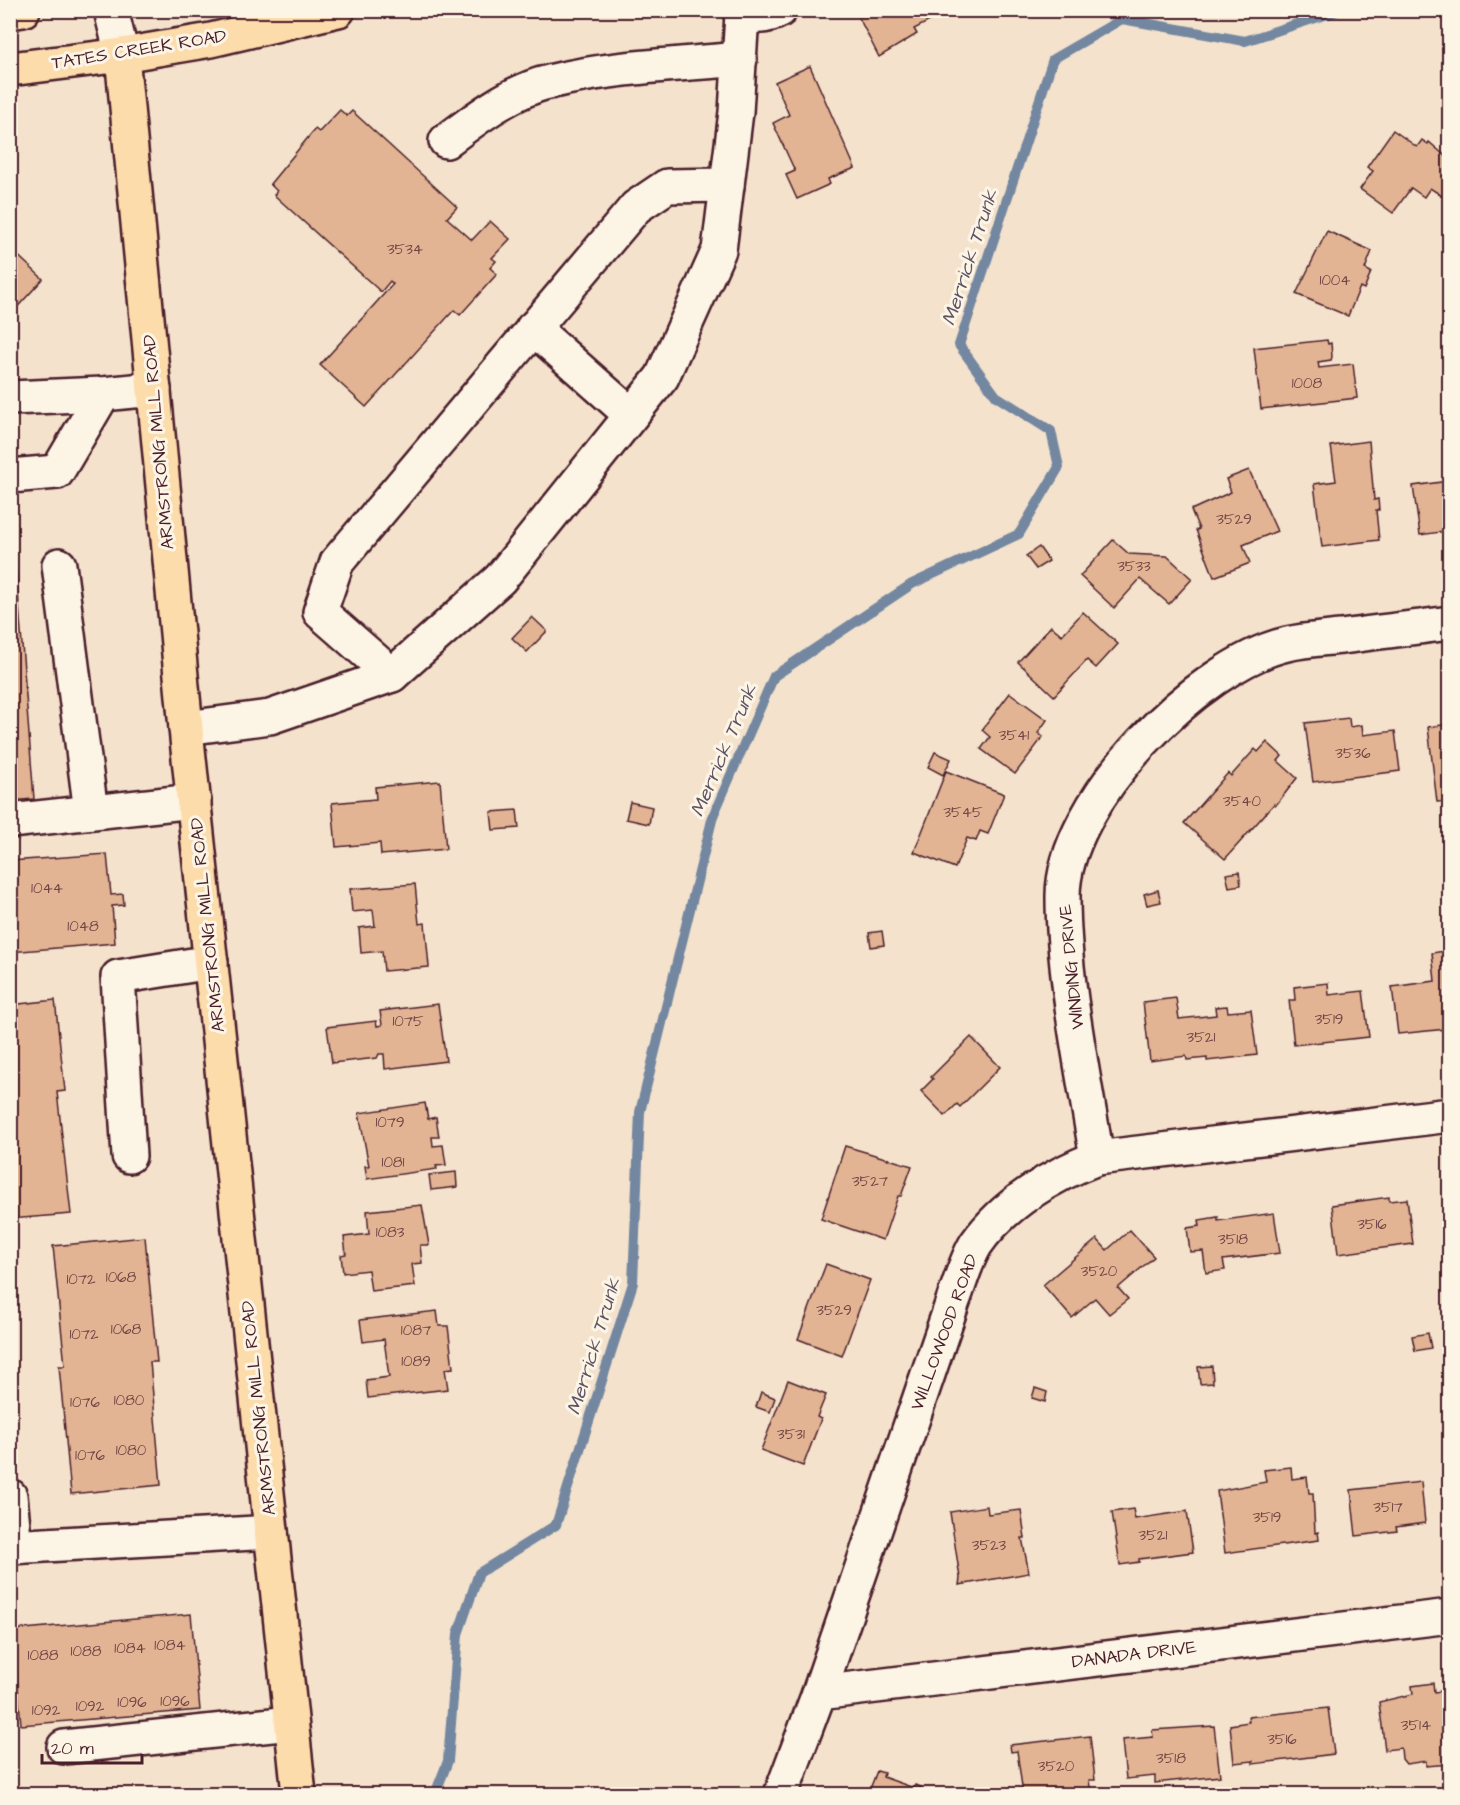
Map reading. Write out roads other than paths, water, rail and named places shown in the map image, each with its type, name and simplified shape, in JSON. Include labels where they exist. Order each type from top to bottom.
[{"type":"main road","points":[[10,12],[23,10]]},
{"type":"main road","name":"TATES CREEK ROAD","points":[[10,69],[122,55],[211,40],[338,10]]},
{"type":"main road","name":"ARMSTRONG MILL ROAD","points":[[122,55],[186,728],[299,1794]]},
{"type":"street","points":[[111,10],[122,55]]},
{"type":"street","points":[[186,728],[270,717],[392,675],[500,579],[663,377],[719,250],[740,59],[740,12],[756,17],[780,10]]},
{"type":"street","points":[[446,141],[487,110],[547,82],[644,68],[740,59]]},
{"type":"street","points":[[392,675],[320,612],[337,562],[636,207],[667,186],[727,185]]},
{"type":"street","points":[[533,328],[631,415]]},
{"type":"street","points":[[10,398],[103,394],[154,389]]},
{"type":"street","points":[[10,476],[57,472],[103,394]]},
{"type":"street","points":[[59,565],[91,812]]},
{"type":"street","name":"WINDING DRIVE","points":[[1097,1158],[1068,965],[1063,895],[1073,848],[1096,801],[1120,767],[1159,726],[1207,683],[1256,654],[1287,644],[1449,623]]},
{"type":"street","points":[[10,821],[194,801]]},
{"type":"street","points":[[129,1156],[118,977],[211,962]]},
{"type":"street","name":"WILLOWOOD ROAD","points":[[781,1794],[819,1693],[949,1312],[976,1245],[1005,1213],[1066,1169],[1097,1158],[1449,1115]]},
{"type":"street","points":[[10,1496],[13,1546],[271,1532]]},
{"type":"street","name":"DANADA DRIVE","points":[[819,1693],[1449,1616]]},
{"type":"street","points":[[64,1747],[291,1723]]},
{"type":"waterway","name":"Merrick Trunk","points":[[435,1794],[448,1761],[458,1634],[479,1573],[556,1525],[633,1283],[640,1112],[713,816],[774,676],[912,584],[1019,534],[1059,467],[1051,431],[996,396],[959,345],[1053,59],[1122,19],[1245,41],[1340,10]]}]
